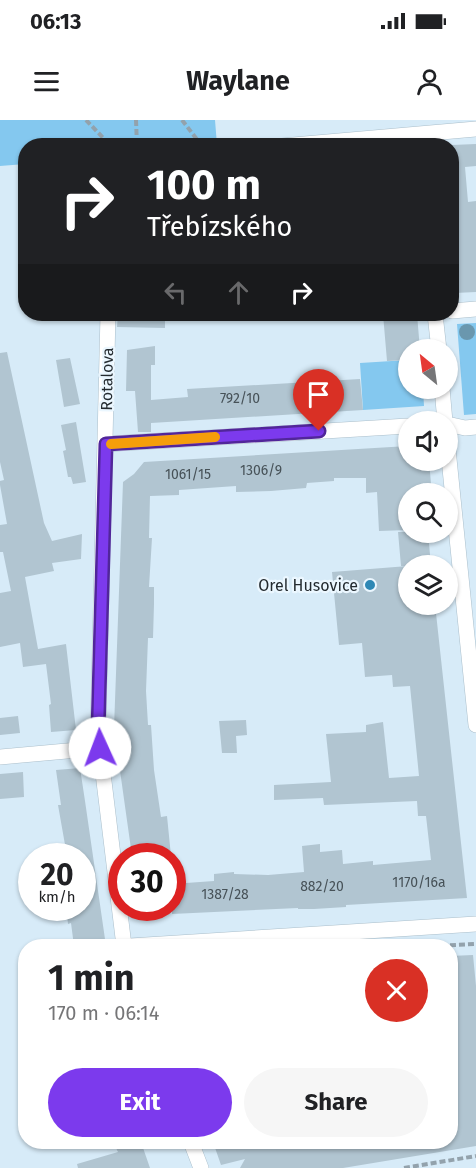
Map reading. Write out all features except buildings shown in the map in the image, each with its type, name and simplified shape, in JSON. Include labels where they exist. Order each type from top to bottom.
[{"type":"street","points":[[433,138],[476,129]]},
{"type":"street","points":[[459,310],[476,309]]},
{"type":"street","name":"Rotalova","points":[[108,321],[98,732],[123,939]]},
{"type":"street","points":[[436,321],[438,339]]},
{"type":"street","points":[[458,426],[476,427]]},
{"type":"street","points":[[106,444],[398,427]]},
{"type":"street","points":[[450,471],[476,725]]},
{"type":"street","points":[[0,757],[100,748]]},
{"type":"street","points":[[240,939],[476,924]]},
{"type":"street","points":[[194,1149],[201,1168]]},
{"type":"path","points":[[86,120],[102,138]]},
{"type":"path","points":[[136,120],[137,138]]},
{"type":"path","points":[[182,120],[196,138]]},
{"type":"path","points":[[458,945],[476,944]]},
{"type":"path","points":[[404,1168],[476,1156]]},
{"type":"shaded area","points":[[0,120],[215,120],[216,138],[18,138],[18,165],[0,166]]},
{"type":"shaded area","points":[[476,323],[476,414],[464,415],[457,324]]},
{"type":"shaded area","points":[[398,361],[398,399],[424,399],[424,406],[363,410],[360,363]]},
{"type":"slow traffic","points":[[111,444],[215,437]]},
{"type":"place","name":"Orel Husovice","points":[[370,585]]},
{"type":"route","points":[[100,748],[98,732],[106,444],[319,431]]}]
